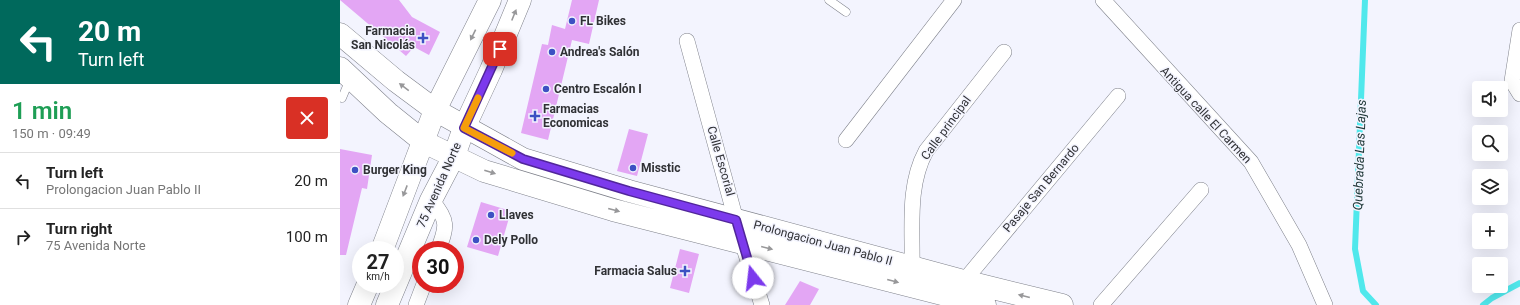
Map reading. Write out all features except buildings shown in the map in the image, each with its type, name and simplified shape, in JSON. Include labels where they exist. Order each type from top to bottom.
[{"type":"main road","points":[[386,241],[435,110],[490,0]]},
{"type":"main road","name":"75 Avenida Norte","points":[[387,305],[431,200],[454,156],[464,128],[491,70],[520,0]]},
{"type":"main road","name":"Prolongacion Juan Pablo II","points":[[340,34],[396,81],[435,110],[464,128],[523,159],[629,191],[736,220],[964,281],[1062,305]]},
{"type":"main road","name":"Prolongacion Juan Pablo II","points":[[345,73],[388,113],[424,142],[484,170],[613,210],[985,305]]},
{"type":"main road","points":[[359,305],[364,293]]},
{"type":"street","points":[[846,140],[954,0]]},
{"type":"street","name":"Antigua calle El Carmen","points":[[1103,0],[1251,162],[1299,245],[1325,305]]},
{"type":"street","points":[[1520,30],[1512,81],[1520,94]]},
{"type":"street","name":"Calle Escorial","points":[[687,41],[742,242],[762,305]]},
{"type":"street","name":"Calle principal","points":[[912,267],[914,187],[921,159],[1004,52]]},
{"type":"street","name":"Pasaje San Bernardo","points":[[964,281],[1118,96]]},
{"type":"street","points":[[1102,305],[1201,190]]},
{"type":"street","points":[[431,200],[441,211],[446,230],[442,241]]},
{"type":"street","points":[[416,305],[421,293]]},
{"type":"lane","points":[[829,0],[846,12]]},
{"type":"lane","points":[[342,98],[345,73]]},
{"type":"waterway","name":"Quebrada Las Lajas","points":[[1365,0],[1355,249],[1363,291],[1376,305]]},
{"type":"waterway","name":"Quebrada Las Lajas","points":[[1483,305],[1492,298],[1520,283]]},
{"type":"slow traffic","points":[[478,98],[464,128],[512,153]]},
{"type":"place","name":"FL Bikes","points":[[572,21]]},
{"type":"place","name":"Farmacia San Nicolás","points":[[423,38]]},
{"type":"place","name":"Andrea's Salón","points":[[552,52]]},
{"type":"place","name":"Centro Escalón I","points":[[546,89]]},
{"type":"place","name":"Farmacias Economicas","points":[[535,116]]},
{"type":"place","name":"Misstic","points":[[633,168]]},
{"type":"place","name":"Burger King","points":[[355,170]]},
{"type":"place","name":"Llaves","points":[[491,215]]},
{"type":"place","name":"Dely Pollo","points":[[476,240]]},
{"type":"place","name":"Farmacia Salus","points":[[685,271]]},
{"type":"route","points":[[500,49],[464,128],[523,159],[629,191],[736,220],[753,278]]}]
